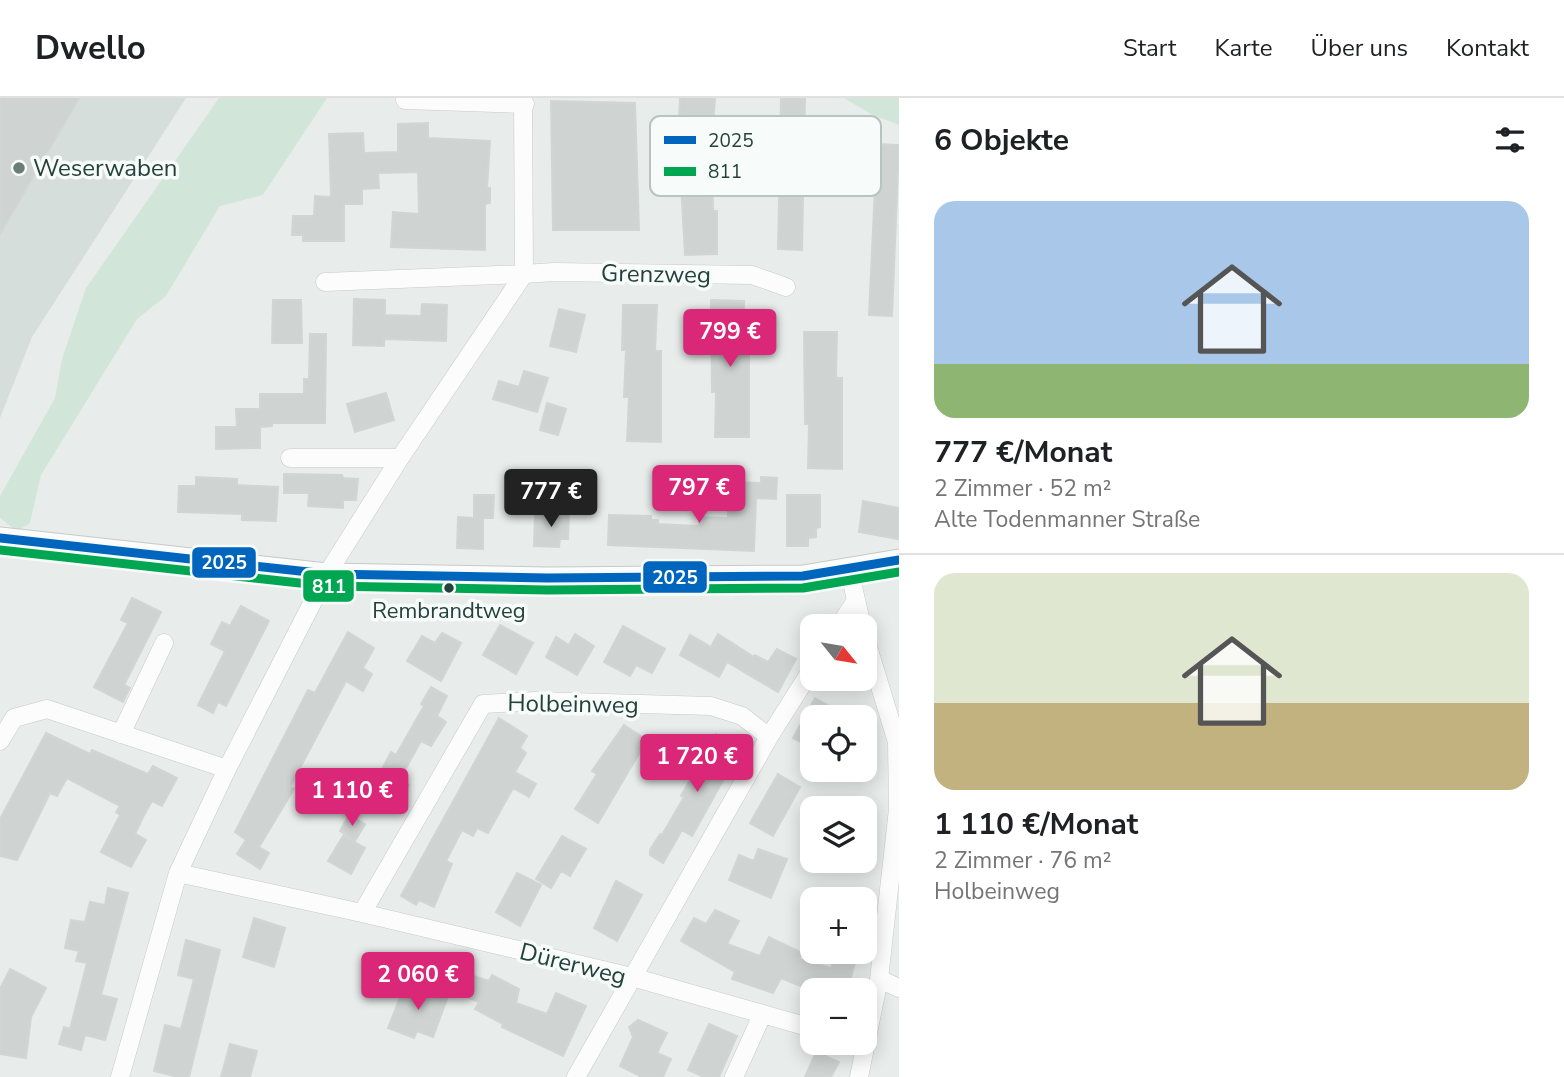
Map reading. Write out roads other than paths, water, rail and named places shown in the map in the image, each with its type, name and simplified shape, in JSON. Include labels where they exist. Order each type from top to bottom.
[{"type":"street","points":[[120,1077],[178,873],[227,769],[327,574],[400,458],[524,274],[524,101],[405,100]]},
{"type":"street","name":"Grenzweg","points":[[325,282],[554,272],[752,275],[786,287]]},
{"type":"street","points":[[290,458],[400,458]]},
{"type":"street","points":[[0,538],[327,574],[803,576],[899,560]]},
{"type":"street","points":[[849,569],[858,614]]},
{"type":"street","points":[[847,614],[855,602]]},
{"type":"street","points":[[121,734],[164,643]]},
{"type":"street","points":[[877,676],[898,743],[898,809],[877,988]]},
{"type":"street","points":[[576,1077],[769,737],[800,688]]},
{"type":"street","name":"Holbeinweg","points":[[362,913],[483,704],[536,701],[711,706],[742,716],[769,737]]},
{"type":"street","points":[[0,741],[14,718],[47,709],[227,769]]},
{"type":"street","name":"Dürerweg","points":[[178,873],[362,913],[632,978],[800,1025]]},
{"type":"street","points":[[879,979],[899,988]]},
{"type":"street","points":[[734,1077],[762,1015]]},
{"type":"street","points":[[859,1077],[863,1055]]},
{"type":"place","name":"Weserwaben","points":[[19,168]]},
{"type":"place","name":"Rembrandtweg","points":[[449,588]]}]
